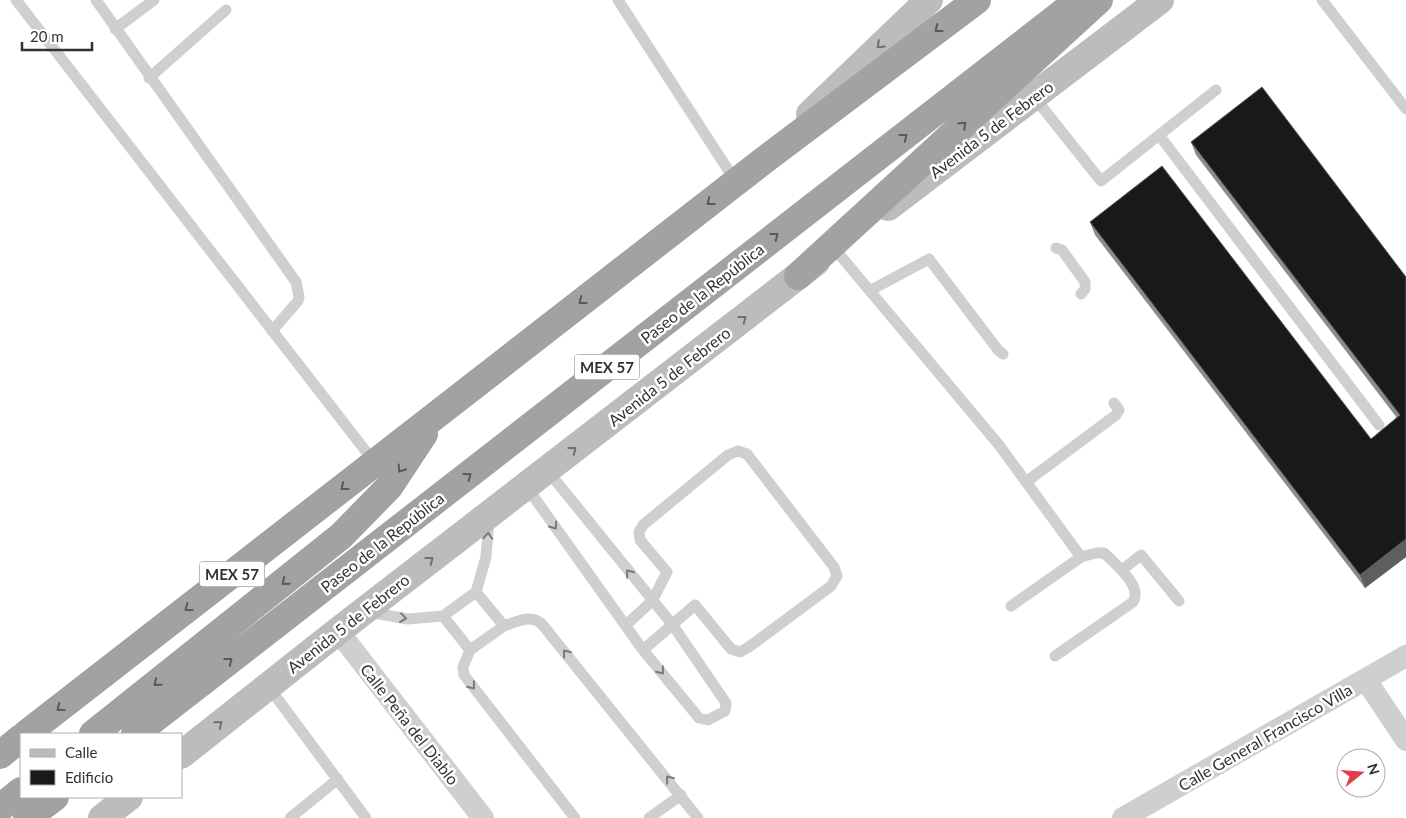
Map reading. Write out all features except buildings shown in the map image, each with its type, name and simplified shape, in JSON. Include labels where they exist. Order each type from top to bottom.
[{"type":"highway","name":"MEX 57","points":[[27,733],[762,161],[977,0]]},
{"type":"highway","name":"Paseo de la República","points":[[136,733],[1080,0]]},
{"type":"highway","points":[[798,276],[1099,0]]},
{"type":"highway","points":[[94,733],[342,536],[389,487],[437,414]]},
{"type":"highway","points":[[0,755],[20,739]]},
{"type":"highway","points":[[0,808],[20,792]]},
{"type":"highway","points":[[27,818],[53,798]]},
{"type":"main road","points":[[762,161],[929,0]]},
{"type":"main road","name":"Avenida 5 de Febrero","points":[[182,754],[489,514],[1160,0]]},
{"type":"main road","points":[[102,818],[128,798]]},
{"type":"street","name":"Calle Peña del Diablo","points":[[338,631],[483,818]]},
{"type":"street","name":"Calle General Francisco Villa","points":[[1122,818],[1406,656]]},
{"type":"street","points":[[1366,680],[1406,740]]},
{"type":"lane","points":[[96,0],[149,78],[298,287],[298,301],[272,331]]},
{"type":"lane","points":[[115,29],[154,0]]},
{"type":"lane","points":[[618,0],[736,182]]},
{"type":"lane","points":[[18,1],[375,463]]},
{"type":"lane","points":[[1327,3],[1406,109]]},
{"type":"lane","points":[[149,78],[226,10]]},
{"type":"lane","points":[[1034,97],[1101,181],[1216,90]]},
{"type":"lane","points":[[1159,135],[1379,425]]},
{"type":"lane","points":[[834,248],[999,445],[1081,558]]},
{"type":"lane","points":[[1056,248],[1062,250],[1085,282],[1085,290],[1081,294]]},
{"type":"lane","points":[[871,290],[929,259],[1003,354]]},
{"type":"lane","points":[[1026,482],[1116,416],[1119,410],[1114,403]]},
{"type":"lane","points":[[626,625],[652,601],[667,572],[640,540],[639,532],[643,525],[728,456],[738,451],[747,454],[834,567],[837,576],[831,586],[750,648],[740,652],[731,649],[695,605],[644,650]]},
{"type":"lane","points":[[536,478],[672,624],[726,703],[725,711],[708,720],[699,718],[626,625],[536,478]]},
{"type":"lane","points":[[364,611],[408,619],[443,616],[476,592],[486,557],[489,514]]},
{"type":"lane","points":[[1011,606],[1081,558],[1104,553],[1122,570],[1136,592],[1132,602],[1055,656]]},
{"type":"lane","points":[[1122,570],[1141,555],[1179,601]]},
{"type":"lane","points":[[476,592],[504,626]]},
{"type":"lane","points":[[443,616],[470,650]]},
{"type":"lane","points":[[575,818],[464,675],[463,667],[470,650],[504,626],[528,618],[534,618],[541,623],[698,818]]},
{"type":"lane","points":[[268,686],[366,818]]},
{"type":"lane","points":[[290,818],[338,780]]},
{"type":"lane","points":[[650,818],[681,795]]}]
